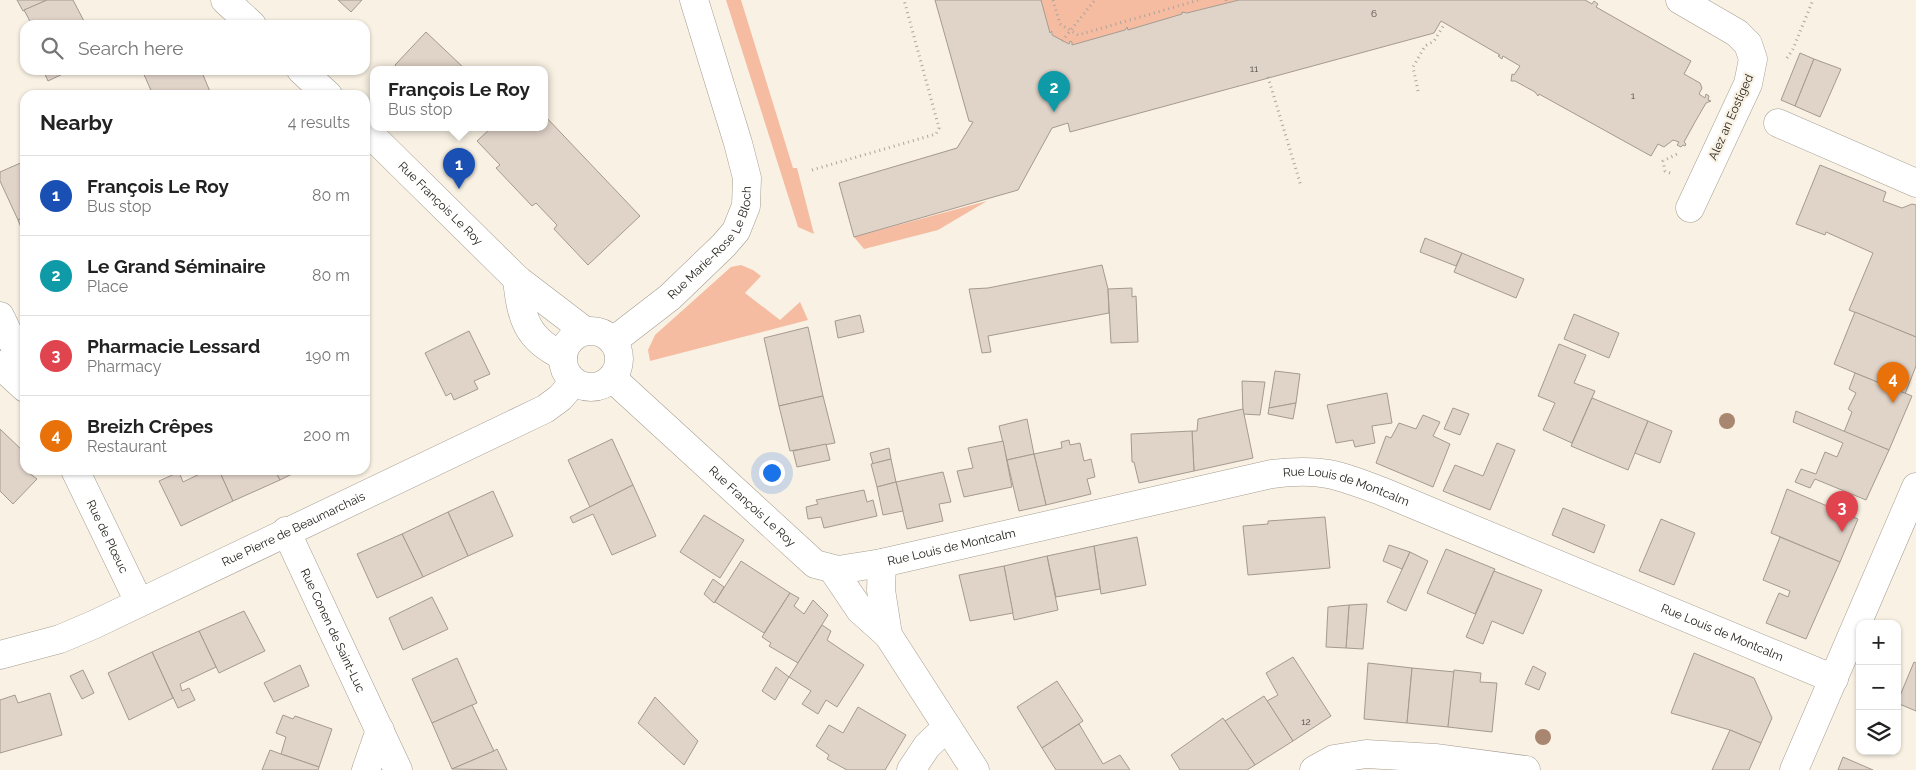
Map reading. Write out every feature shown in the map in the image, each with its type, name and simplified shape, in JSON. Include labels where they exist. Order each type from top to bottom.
[{"type":"street","points":[[225,0],[247,20]]},
{"type":"street","name":"Rue Marie-Rose Le Bloch","points":[[613,341],[670,297],[724,245],[736,231],[746,206],[747,178],[694,0]]},
{"type":"street","name":"Alez an Eostiged","points":[[1680,0],[1737,33],[1748,44],[1752,52],[1753,67],[1739,104],[1690,208]]},
{"type":"street","points":[[306,75],[323,90]]},
{"type":"street","points":[[1778,123],[1916,183]]},
{"type":"street","name":"Rue François Le Roy","points":[[370,133],[517,279],[585,331]]},
{"type":"street","points":[[517,279],[524,320],[539,342],[563,356]]},
{"type":"street","points":[[0,316],[20,358]]},
{"type":"street","points":[[585,331],[601,332],[613,341],[619,355],[617,371],[607,382],[594,388],[574,382],[564,370],[563,356],[570,340],[585,331]]},
{"type":"street","points":[[0,365],[20,383]]},
{"type":"street","name":"Rue François Le Roy","points":[[612,378],[816,564],[833,570]]},
{"type":"street","name":"Rue Pierre de Beaumarchais","points":[[0,655],[60,639],[545,410],[560,398],[574,382]]},
{"type":"street","name":"Rue Louis de Montcalm","points":[[833,570],[882,563],[1272,474],[1314,470],[1333,473],[1381,491],[1834,678]]},
{"type":"street","name":"Rue de Plœuc","points":[[77,475],[139,602]]},
{"type":"street","points":[[1794,770],[1916,487]]},
{"type":"street","name":"Rue Conen de Saint-Luc","points":[[286,531],[398,770]]},
{"type":"street","points":[[882,563],[881,596],[888,635]]},
{"type":"street","points":[[833,570],[860,610],[888,635],[975,770]]},
{"type":"street","points":[[911,770],[927,746],[947,727]]},
{"type":"street","points":[[366,770],[380,730]]},
{"type":"street","points":[[1314,770],[1334,759],[1366,754],[1435,758],[1526,770]]},
{"type":"path","points":[[812,170],[936,134],[939,128],[904,0]]},
{"type":"path","points":[[1053,0],[1060,24],[1078,35],[1199,0]]},
{"type":"path","points":[[1062,41],[1095,0]]},
{"type":"path","points":[[1753,67],[1786,60],[1790,56],[1813,0]]},
{"type":"path","points":[[1418,91],[1413,67],[1424,46],[1434,41],[1445,23]]},
{"type":"path","points":[[1268,77],[1301,186]]},
{"type":"shaded area","points":[[726,0],[741,0],[793,168],[797,168],[814,234],[798,227]]},
{"type":"shaded area","points":[[1041,0],[1239,0],[1187,13],[1183,12],[1182,14],[1128,30],[1127,27],[1125,30],[1072,45],[1070,41],[1069,44],[1052,35],[1053,31],[1050,33]]},
{"type":"shaded area","points":[[987,201],[938,230],[864,249],[854,237]]},
{"type":"shaded area","points":[[741,265],[761,276],[745,293],[780,320],[800,302],[808,320],[650,361],[648,350],[655,335],[731,267]]},
{"type":"building","points":[[17,0],[47,0],[23,11]]},
{"type":"building","points":[[47,0],[73,0],[83,20],[29,20],[24,10]]},
{"type":"building","points":[[338,0],[362,0],[351,12]]},
{"type":"building","points":[[935,0],[1041,0],[1050,33],[1052,31],[1052,35],[1069,44],[1070,41],[1072,42],[1072,45],[1125,30],[1127,27],[1128,30],[1182,14],[1182,12],[1187,13],[1239,0],[1585,0],[1592,4],[1594,1],[1598,4],[1596,7],[1691,61],[1684,74],[1700,83],[1702,88],[1699,94],[1705,98],[1706,94],[1709,96],[1708,100],[1711,101],[1706,103],[1695,122],[1684,142],[1685,146],[1677,145],[1679,142],[1673,140],[1664,147],[1658,144],[1651,156],[1539,94],[1538,96],[1535,92],[1515,81],[1511,81],[1512,74],[1514,75],[1520,66],[1503,56],[1502,59],[1498,56],[1500,55],[1441,21],[1434,33],[1070,132],[1068,123],[1052,128],[1018,190],[854,237],[839,183],[957,148],[973,122],[969,121]]},
{"type":"building","points":[[426,32],[462,66],[396,66]]},
{"type":"building","points":[[1800,53],[1814,59],[1795,106],[1781,100]]},
{"type":"building","points":[[1814,59],[1841,69],[1820,117],[1795,106]]},
{"type":"building","points":[[45,75],[61,75],[48,81]]},
{"type":"building","points":[[144,75],[203,75],[209,90],[151,90]]},
{"type":"building","points":[[548,119],[640,216],[588,265],[554,229],[557,225],[536,203],[532,206],[496,168],[500,165],[477,141],[488,131],[548,131]]},
{"type":"building","points":[[20,163],[20,219],[18,220],[0,181],[0,172]]},
{"type":"building","points":[[1820,165],[1886,192],[1883,201],[1902,208],[1912,204],[1916,205],[1916,337],[1849,310],[1873,253],[1826,232],[1825,235],[1796,224]]},
{"type":"building","points":[[1425,238],[1462,253],[1456,266],[1420,252]]},
{"type":"building","points":[[1462,253],[1524,279],[1516,298],[1454,272]]},
{"type":"building","points":[[1102,265],[1108,289],[1109,313],[988,336],[991,352],[982,353],[969,289],[988,288]]},
{"type":"building","points":[[1132,288],[1132,297],[1136,296],[1138,342],[1111,343],[1108,289]]},
{"type":"building","points":[[1855,312],[1916,337],[1916,366],[1905,394],[1834,364]]},
{"type":"building","points":[[1574,314],[1619,333],[1609,358],[1564,339]]},
{"type":"building","points":[[860,315],[864,332],[838,338],[835,321]]},
{"type":"building","points":[[808,327],[823,396],[779,406],[764,338]]},
{"type":"building","points":[[469,331],[490,374],[474,381],[478,389],[454,400],[451,393],[446,396],[425,353]]},
{"type":"building","points":[[1559,344],[1586,355],[1574,383],[1595,391],[1572,443],[1543,430],[1555,403],[1538,396]]},
{"type":"building","points":[[1275,371],[1300,374],[1296,403],[1269,408]]},
{"type":"building","points":[[1855,373],[1912,396],[1889,450],[1844,432],[1852,412],[1848,409],[1856,393],[1849,389]]},
{"type":"building","points":[[1242,381],[1265,382],[1260,415],[1243,414]]},
{"type":"building","points":[[1387,393],[1392,423],[1372,426],[1375,443],[1355,447],[1353,440],[1336,443],[1327,405]]},
{"type":"building","points":[[823,396],[835,443],[790,451],[779,406]]},
{"type":"building","points":[[1592,398],[1648,421],[1628,470],[1571,446]]},
{"type":"building","points":[[1296,403],[1293,419],[1268,414],[1269,408]]},
{"type":"building","points":[[1453,408],[1469,414],[1460,435],[1444,429]]},
{"type":"building","points":[[1243,409],[1253,458],[1194,471],[1192,431],[1197,431],[1198,419]]},
{"type":"building","points":[[1796,411],[1889,450],[1866,500],[1815,479],[1810,488],[1795,482],[1801,469],[1816,474],[1825,452],[1837,457],[1843,443],[1793,422]]},
{"type":"building","points":[[1423,415],[1440,422],[1433,436],[1450,444],[1433,487],[1376,463],[1386,436],[1391,438],[1399,423],[1416,429]]},
{"type":"building","points":[[1027,419],[1034,454],[1007,460],[999,426]]},
{"type":"building","points":[[1648,421],[1672,431],[1660,463],[1635,453]]},
{"type":"building","points":[[0,429],[20,448],[20,475],[32,475],[37,479],[13,504],[0,491]]},
{"type":"building","points":[[1192,431],[1194,471],[1139,483],[1134,462],[1132,462],[1131,434]]},
{"type":"building","points":[[612,439],[633,485],[590,507],[568,460]]},
{"type":"building","points":[[1069,440],[1070,445],[1080,443],[1084,461],[1091,459],[1095,477],[1087,479],[1091,494],[1046,505],[1034,454],[1062,448],[1061,442]]},
{"type":"building","points":[[1003,441],[1012,487],[964,497],[957,471],[973,468],[968,448]]},
{"type":"building","points":[[1497,443],[1515,450],[1490,510],[1443,491],[1455,465],[1483,476]]},
{"type":"building","points":[[826,444],[830,460],[797,467],[793,451]]},
{"type":"building","points":[[889,448],[891,459],[873,464],[870,453]]},
{"type":"building","points":[[1034,454],[1046,505],[1019,511],[1007,460]]},
{"type":"building","points":[[891,459],[896,482],[877,487],[871,464]]},
{"type":"building","points":[[943,472],[951,502],[939,504],[943,521],[907,529],[896,482]]},
{"type":"building","points":[[172,475],[180,475],[183,482],[198,475],[221,475],[233,501],[181,526],[159,481]]},
{"type":"building","points":[[221,475],[278,475],[280,480],[233,501]]},
{"type":"building","points":[[278,475],[290,475],[280,480]]},
{"type":"building","points":[[896,482],[903,511],[883,515],[877,487]]},
{"type":"building","points":[[633,485],[656,536],[612,555],[593,514],[573,523],[570,517]]},
{"type":"building","points":[[1787,489],[1858,519],[1840,562],[1771,533]]},
{"type":"building","points":[[864,490],[867,502],[873,500],[877,516],[824,528],[821,517],[808,519],[806,507],[818,504],[816,500]]},
{"type":"building","points":[[493,491],[513,536],[468,556],[448,512]]},
{"type":"building","points":[[1563,508],[1605,525],[1594,553],[1552,535]]},
{"type":"building","points":[[448,512],[468,556],[423,577],[402,534]]},
{"type":"building","points":[[704,515],[744,540],[720,578],[680,552]]},
{"type":"building","points":[[1325,517],[1330,568],[1248,575],[1243,526],[1268,524],[1268,521]]},
{"type":"building","points":[[1661,519],[1695,533],[1674,585],[1639,571]]},
{"type":"building","points":[[402,534],[423,577],[377,598],[357,554]]},
{"type":"building","points":[[1137,537],[1146,585],[1101,594],[1094,546]]},
{"type":"building","points":[[1780,537],[1840,562],[1806,639],[1766,623],[1779,593],[1788,597],[1790,591],[1763,580]]},
{"type":"building","points":[[1389,545],[1410,552],[1402,569],[1383,561]]},
{"type":"building","points":[[1094,546],[1100,589],[1056,597],[1047,556]]},
{"type":"building","points":[[1446,549],[1495,569],[1475,614],[1427,593]]},
{"type":"building","points":[[1410,552],[1428,561],[1406,611],[1387,602]]},
{"type":"building","points":[[1047,556],[1058,610],[1014,620],[1004,566]]},
{"type":"building","points":[[741,561],[790,593],[764,633],[715,602]]},
{"type":"building","points":[[1004,566],[1013,613],[970,621],[959,575]]},
{"type":"building","points":[[1494,571],[1542,590],[1523,634],[1492,621],[1483,644],[1466,637]]},
{"type":"building","points":[[713,579],[724,587],[714,603],[704,594]]},
{"type":"building","points":[[790,593],[799,598],[794,606],[804,614],[813,600],[828,615],[798,663],[769,646],[771,643],[762,637]]},
{"type":"building","points":[[432,597],[448,629],[403,650],[389,618]]},
{"type":"building","points":[[1367,604],[1363,649],[1346,648],[1349,605]]},
{"type":"building","points":[[1349,605],[1346,648],[1326,647],[1328,607]]},
{"type":"building","points":[[244,611],[265,651],[219,673],[199,631]]},
{"type":"building","points":[[822,625],[831,631],[827,640],[864,665],[837,707],[826,700],[818,714],[802,704],[811,691],[789,677]]},
{"type":"building","points":[[199,631],[216,667],[180,684],[182,691],[189,688],[195,700],[178,708],[152,652]]},
{"type":"building","points":[[152,652],[173,698],[129,720],[108,673]]},
{"type":"building","points":[[1694,653],[1754,678],[1772,718],[1761,743],[1730,730],[1671,713]]},
{"type":"building","points":[[1293,657],[1331,716],[1293,741],[1267,701],[1278,695],[1266,673]]},
{"type":"building","points":[[457,658],[477,703],[432,723],[412,679]]},
{"type":"building","points":[[1914,662],[1916,663],[1916,711],[1901,705],[1901,693]]},
{"type":"building","points":[[1368,663],[1412,668],[1407,723],[1364,719]]},
{"type":"building","points":[[300,665],[309,686],[274,702],[264,683]]},
{"type":"building","points":[[1533,666],[1546,673],[1539,690],[1525,684]]},
{"type":"building","points":[[776,667],[789,677],[775,700],[762,691]]},
{"type":"building","points":[[1412,668],[1455,672],[1448,727],[1407,723]]},
{"type":"building","points":[[83,670],[94,693],[82,699],[70,676]]},
{"type":"building","points":[[1454,670],[1481,673],[1480,682],[1497,683],[1492,732],[1448,727]]},
{"type":"building","points":[[1057,681],[1083,721],[1042,748],[1017,707]]},
{"type":"building","points":[[50,693],[62,735],[0,753],[0,700],[15,695],[18,703]]},
{"type":"building","points":[[1264,696],[1293,741],[1255,765],[1225,721]]},
{"type":"building","points":[[655,697],[698,741],[684,765],[638,723]]},
{"type":"building","points":[[472,705],[494,751],[452,769],[432,723]]},
{"type":"building","points":[[858,707],[906,735],[885,770],[847,770],[827,759],[829,755],[816,746],[829,725],[843,733]]},
{"type":"building","points":[[283,715],[293,719],[295,716],[332,729],[319,767],[281,754],[286,737],[276,733]]},
{"type":"building","points":[[1223,718],[1255,765],[1247,770],[1180,770],[1171,755]]},
{"type":"building","points":[[1079,724],[1103,764],[1120,755],[1130,770],[1056,770],[1042,748]]},
{"type":"building","points":[[1730,730],[1761,743],[1749,770],[1712,770]]},
{"type":"building","points":[[497,749],[507,770],[452,769],[494,751]]},
{"type":"building","points":[[270,750],[319,767],[318,770],[262,770]]},
{"type":"building","points":[[1843,757],[1873,770],[1838,770]]},
{"type":"place","name":"Le Grand Séminaire","points":[[1054,112]]},
{"type":"place","name":"François Le Roy","points":[[459,189]]},
{"type":"place","name":"Breizh Crêpes","points":[[1893,403]]},
{"type":"place","name":"Pharmacie Lessard","points":[[1842,532]]}]
